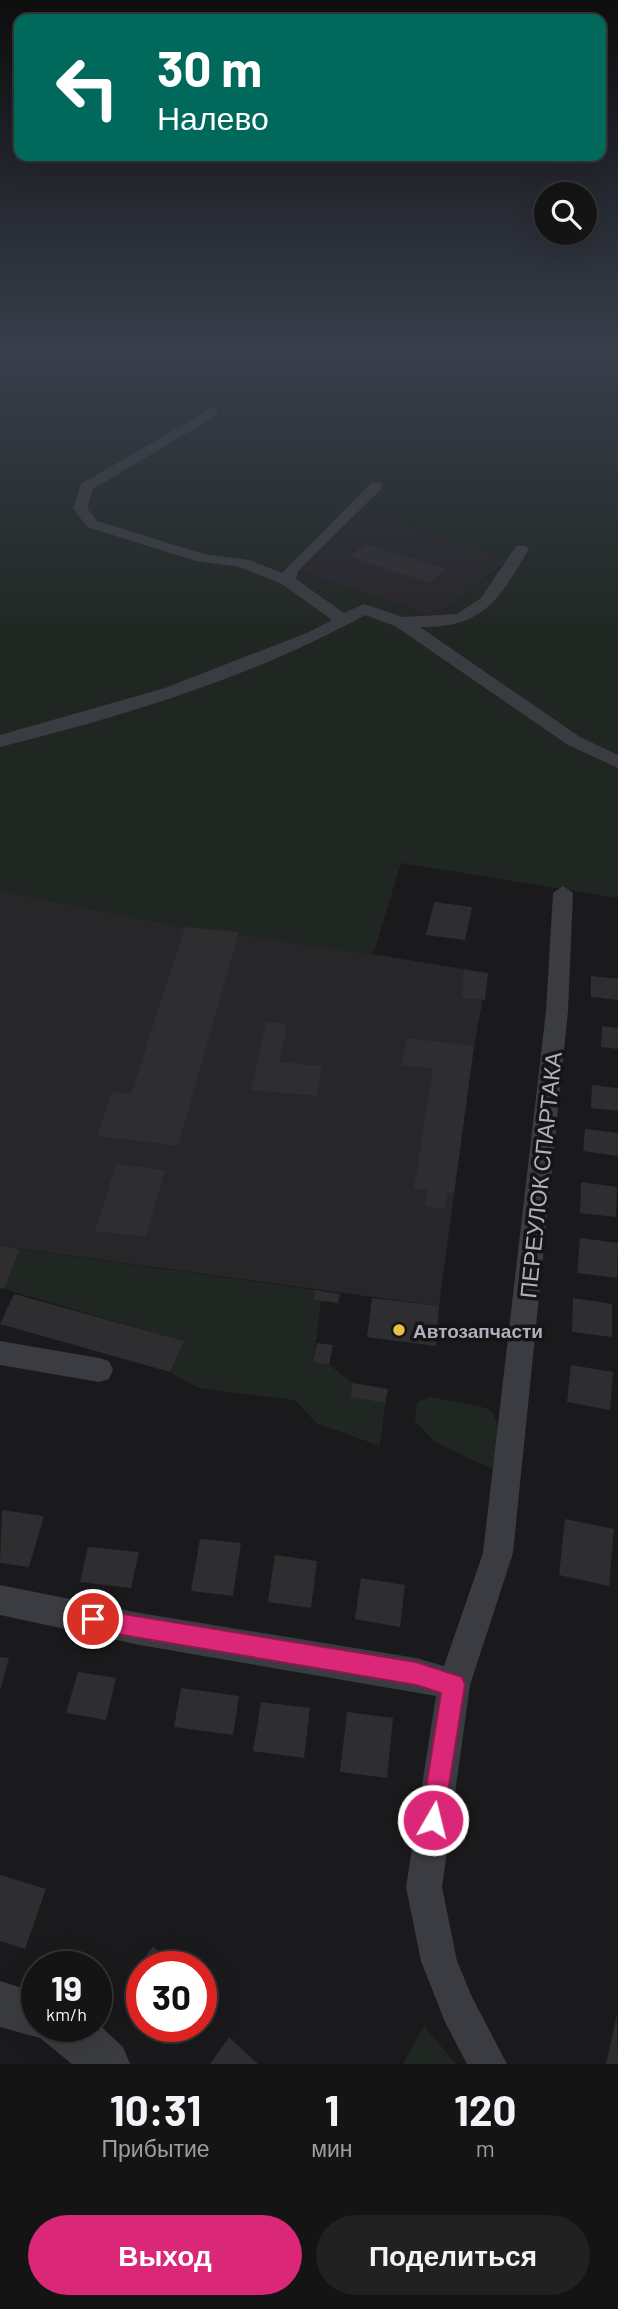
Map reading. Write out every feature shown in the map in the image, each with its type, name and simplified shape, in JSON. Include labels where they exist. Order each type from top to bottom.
[{"type":"street","points":[[153,447],[86,487],[80,508],[92,524],[202,558],[243,563],[288,581],[344,621]]},
{"type":"street","points":[[288,581],[290,570],[376,486]]},
{"type":"street","points":[[401,622],[443,624],[477,612],[502,580],[521,549]]},
{"type":"street","points":[[0,741],[171,692],[344,621],[371,604],[574,741],[618,762]]},
{"type":"street","name":"ПЕРЕУЛОК СПАРТАКА","points":[[488,2064],[458,2009],[439,1961],[424,1887],[454,1685],[498,1553],[557,1011],[563,893]]},
{"type":"street","points":[[0,1353],[99,1370]]},
{"type":"street","points":[[0,1601],[140,1629],[416,1674],[454,1685]]},
{"type":"street","points":[[0,2004],[21,2011]]},
{"type":"street","points":[[83,2042],[106,2064]]},
{"type":"shaded area","points":[[0,447],[618,447],[618,898],[401,863],[373,955],[185,927],[0,891]],"holes":[[[361,512],[509,560],[437,618],[293,570]]]},
{"type":"shaded area","points":[[361,512],[509,559],[437,618],[293,570]]},
{"type":"shaded area","points":[[0,891],[185,927],[239,932],[488,973],[474,1046],[439,1306],[0,1246]]},
{"type":"shaded area","points":[[20,1249],[315,1290],[321,1301],[313,1362],[329,1365],[353,1383],[350,1397],[385,1403],[380,1446],[316,1423],[295,1400],[198,1388],[170,1372],[183,1341],[4,1289]]},
{"type":"shaded area","points":[[430,1397],[492,1411],[499,1428],[496,1471],[435,1442],[415,1421],[417,1403]]},
{"type":"shaded area","points":[[424,2026],[456,2064],[403,2064]]},
{"type":"building","points":[[366,544],[446,569],[429,583],[349,556]]},
{"type":"building","points":[[434,902],[472,907],[465,940],[426,935]]},
{"type":"building","points":[[185,927],[239,932],[178,1146],[97,1136],[112,1092],[131,1094]]},
{"type":"building","points":[[464,970],[488,973],[485,1000],[461,998]]},
{"type":"building","points":[[591,976],[618,979],[618,1000],[591,997]]},
{"type":"building","points":[[266,1022],[287,1024],[280,1062],[322,1066],[317,1096],[251,1090]]},
{"type":"building","points":[[602,1026],[618,1028],[618,1049],[601,1047]]},
{"type":"building","points":[[407,1038],[474,1046],[454,1193],[447,1192],[445,1209],[425,1206],[428,1190],[414,1188],[433,1069],[402,1065]]},
{"type":"building","points":[[592,1085],[618,1088],[618,1111],[591,1108]]},
{"type":"building","points":[[585,1129],[618,1133],[618,1156],[583,1151]]},
{"type":"building","points":[[116,1164],[165,1170],[146,1237],[95,1231]]},
{"type":"building","points":[[581,1182],[617,1187],[616,1217],[580,1213]]},
{"type":"building","points":[[580,1238],[618,1243],[617,1278],[577,1273]]},
{"type":"building","points":[[0,1246],[20,1249],[4,1289],[0,1288]]},
{"type":"building","points":[[315,1290],[340,1294],[338,1303],[313,1300]]},
{"type":"building","points":[[14,1294],[184,1341],[170,1372],[0,1324]]},
{"type":"building","points":[[372,1298],[439,1306],[436,1346],[367,1337]]},
{"type":"building","points":[[573,1298],[612,1304],[612,1337],[572,1332]]},
{"type":"building","points":[[317,1343],[333,1345],[329,1365],[313,1362]]},
{"type":"building","points":[[571,1365],[613,1372],[610,1410],[567,1402]]},
{"type":"building","points":[[353,1383],[388,1389],[385,1403],[350,1397]]},
{"type":"building","points":[[2,1510],[44,1516],[29,1567],[0,1563]]},
{"type":"building","points":[[565,1519],[614,1529],[609,1586],[559,1575]]},
{"type":"building","points":[[200,1539],[241,1543],[233,1596],[191,1591]]},
{"type":"building","points":[[88,1547],[139,1552],[131,1588],[80,1582]]},
{"type":"building","points":[[275,1555],[317,1561],[311,1608],[268,1602]]},
{"type":"building","points":[[361,1578],[405,1585],[400,1627],[355,1619]]},
{"type":"building","points":[[0,1657],[9,1658],[1,1688],[0,1688]]},
{"type":"building","points":[[78,1672],[116,1678],[106,1720],[66,1713]]},
{"type":"building","points":[[181,1688],[239,1696],[233,1735],[174,1727]]},
{"type":"building","points":[[261,1702],[310,1708],[304,1758],[253,1751]]},
{"type":"building","points":[[347,1712],[393,1718],[387,1778],[340,1772]]},
{"type":"building","points":[[0,1875],[46,1889],[25,1949],[0,1941]]},
{"type":"building","points":[[617,2014],[618,2064],[606,2064]]},
{"type":"building","points":[[229,2037],[258,2064],[210,2064]]},
{"type":"place","name":"Автозапчасти","points":[[399,1330]]},
{"type":"route","points":[[93,1619],[416,1674],[454,1685],[433,1820]]}]
